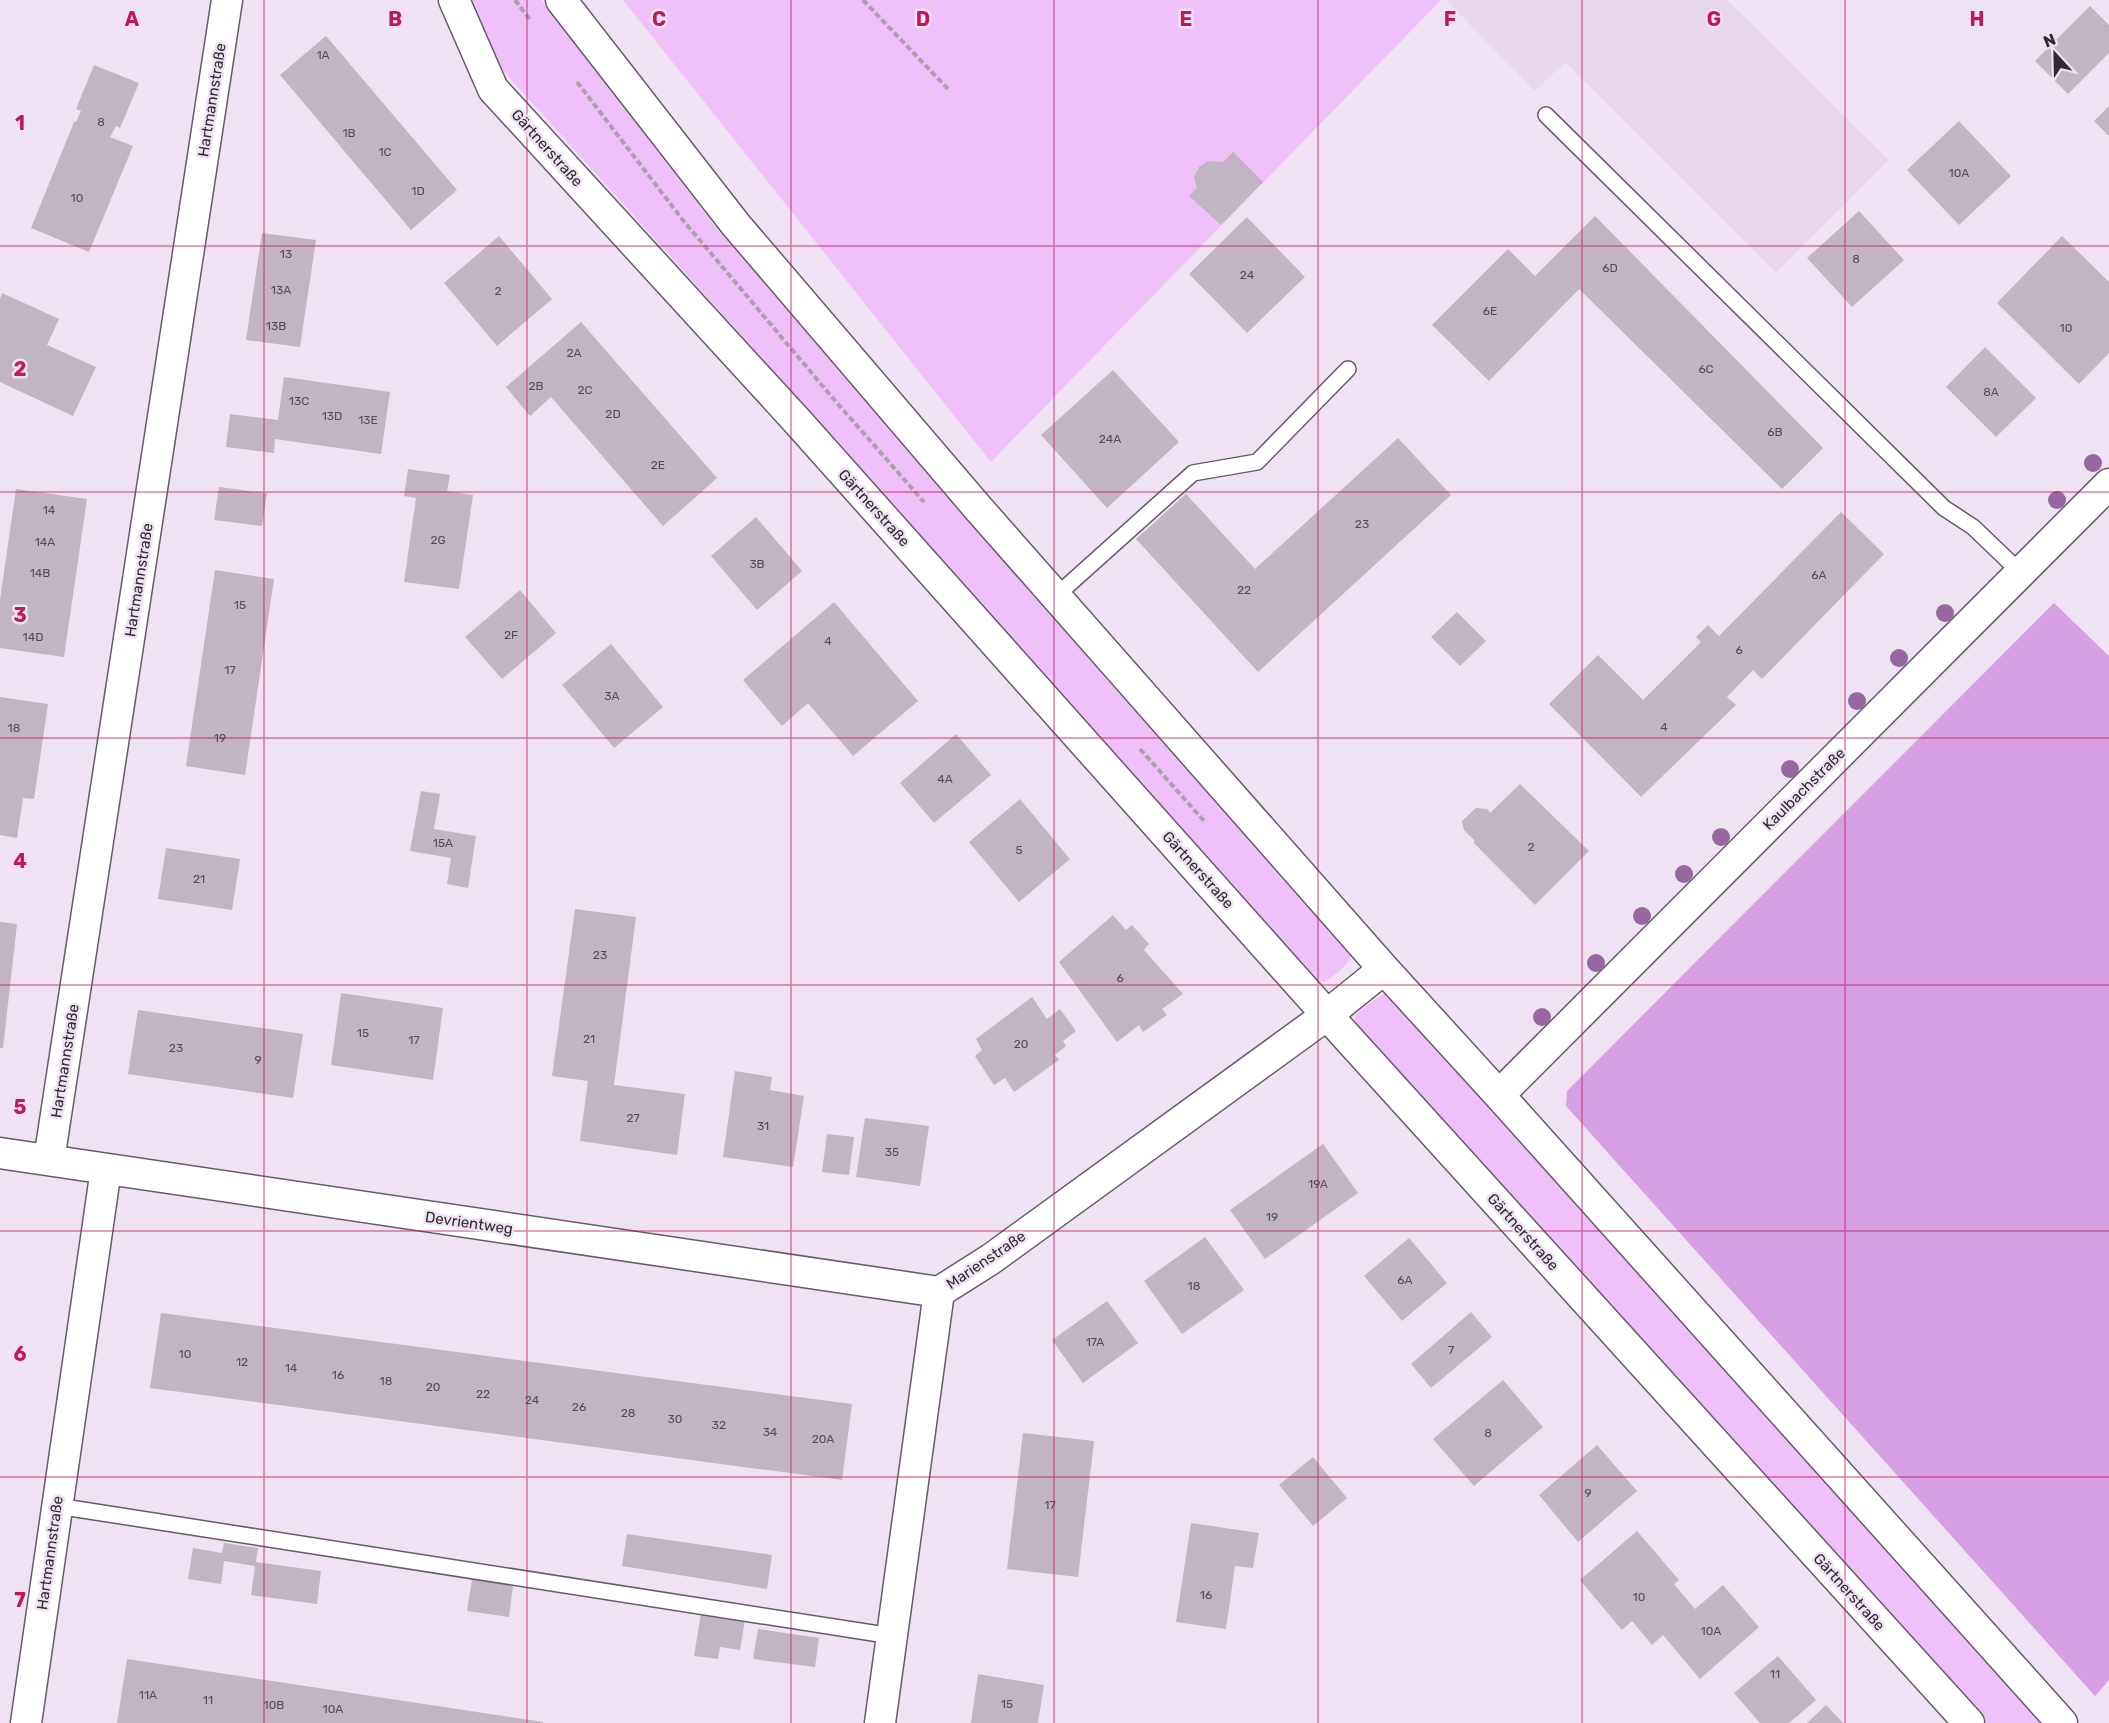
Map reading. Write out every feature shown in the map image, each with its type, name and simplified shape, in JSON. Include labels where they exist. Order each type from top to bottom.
[{"type":"street","name":"Hartmannstraße","points":[[49,1160],[227,0]]},
{"type":"street","name":"Gärtnerstraße","points":[[454,0],[493,89],[804,429],[1327,1015],[1969,1723]]},
{"type":"street","points":[[561,0],[736,225],[978,508],[1384,969],[2062,1723]]},
{"type":"street","name":"Kaulbachstraße","points":[[1499,1095],[2109,484]]},
{"type":"street","name":"Marienstraße","points":[[880,1723],[939,1292],[990,1259],[1327,1015],[1384,969]]},
{"type":"street","name":"Devrientweg","points":[[0,1153],[939,1292]]},
{"type":"street","name":"Hartmannstraße","points":[[26,1723],[106,1169]]},
{"type":"lane","points":[[1546,115],[1944,508],[1973,527],[2021,573]]},
{"type":"lane","points":[[1056,596],[1193,473],[1257,462],[1348,369]]},
{"type":"lane","points":[[57,1506],[892,1636]]},
{"type":"path","points":[[863,0],[948,89]]},
{"type":"shaded area","points":[[469,0],[541,0],[714,225],[1108,681],[1349,952],[1351,956],[1340,971],[1325,982],[1315,977],[513,82],[499,65]]},
{"type":"shaded area","points":[[623,0],[1441,0],[991,462]]},
{"type":"shaded area","points":[[1446,0],[1727,0],[1889,160],[1776,273],[1565,62],[1535,91]]},
{"type":"shaded area","points":[[2054,603],[2109,656],[2109,1680],[2095,1696],[1566,1106],[1567,1091]]},
{"type":"shaded area","points":[[1384,994],[1388,995],[2041,1723],[1987,1723],[1355,1022],[1355,1016]]},
{"type":"building","points":[[2090,6],[2109,25],[2109,53],[2068,94],[2035,61]]},
{"type":"building","points":[[326,36],[457,190],[411,230],[280,75]]},
{"type":"building","points":[[94,65],[139,83],[120,128],[116,126],[110,137],[133,146],[89,252],[31,228],[74,122],[81,111],[76,109]]},
{"type":"building","points":[[2109,106],[2109,136],[2094,121]]},
{"type":"building","points":[[1959,121],[2011,176],[1959,225],[1907,170]]},
{"type":"building","points":[[1233,152],[1263,182],[1221,225],[1189,196],[1197,188],[1194,177],[1199,167],[1208,161],[1223,162]]},
{"type":"building","points":[[1859,211],[1904,260],[1852,307],[1807,258]]},
{"type":"building","points":[[1595,216],[1823,448],[1782,489],[1579,289],[1489,381],[1432,325],[1508,249],[1535,276]]},
{"type":"building","points":[[1247,217],[1305,277],[1247,333],[1189,274]]},
{"type":"building","points":[[262,233],[316,240],[300,347],[246,340]]},
{"type":"building","points":[[499,236],[552,299],[497,346],[444,283]]},
{"type":"building","points":[[2062,236],[2109,282],[2109,353],[2079,384],[1997,303]]},
{"type":"building","points":[[2,293],[59,319],[47,345],[96,367],[73,416],[0,382],[0,299]]},
{"type":"building","points":[[581,322],[717,478],[663,526],[551,397],[530,416],[506,387]]},
{"type":"building","points":[[1985,347],[2036,398],[1996,437],[1946,387]]},
{"type":"building","points":[[1113,370],[1179,442],[1107,508],[1041,435]]},
{"type":"building","points":[[284,377],[390,392],[381,454],[275,439],[274,453],[226,447],[230,414],[278,420]]},
{"type":"building","points":[[1398,438],[1451,495],[1258,672],[1136,539],[1186,494],[1255,569]]},
{"type":"building","points":[[408,469],[450,475],[447,491],[473,495],[459,589],[404,582],[416,498],[404,496]]},
{"type":"building","points":[[219,487],[267,493],[262,526],[214,520]]},
{"type":"building","points":[[16,489],[87,499],[64,657],[0,648],[0,600]]},
{"type":"building","points":[[1841,512],[1884,554],[1762,679],[1753,670],[1727,697],[1736,705],[1641,797],[1549,704],[1598,655],[1643,700],[1701,642],[1696,637],[1708,625],[1719,636]]},
{"type":"building","points":[[756,517],[802,571],[757,610],[711,556]]},
{"type":"building","points":[[215,570],[274,579],[245,775],[186,766]]},
{"type":"building","points":[[520,590],[556,633],[502,679],[465,637]]},
{"type":"building","points":[[834,602],[918,701],[853,756],[808,703],[782,726],[743,680]]},
{"type":"building","points":[[1457,612],[1486,641],[1460,666],[1431,637]]},
{"type":"building","points":[[611,644],[663,707],[614,748],[562,685]]},
{"type":"building","points":[[0,697],[48,704],[34,799],[23,798],[17,838],[0,835]]},
{"type":"building","points":[[956,734],[991,775],[934,823],[900,783]]},
{"type":"building","points":[[1520,784],[1589,851],[1535,905],[1473,842],[1475,841],[1464,830],[1462,821],[1476,808],[1487,809],[1490,813]]},
{"type":"building","points":[[421,791],[440,794],[434,829],[476,836],[468,888],[447,884],[451,858],[410,851]]},
{"type":"building","points":[[1020,799],[1070,859],[1019,902],[969,842]]},
{"type":"building","points":[[166,848],[240,859],[232,910],[158,899]]},
{"type":"building","points":[[575,909],[636,917],[614,1085],[685,1094],[677,1155],[580,1141],[588,1081],[552,1076]]},
{"type":"building","points":[[1113,915],[1126,930],[1132,925],[1149,944],[1144,950],[1183,994],[1162,1009],[1167,1015],[1143,1032],[1139,1025],[1117,1042],[1059,962]]},
{"type":"building","points":[[0,922],[17,924],[3,1048],[0,1048]]},
{"type":"building","points":[[341,993],[443,1008],[433,1080],[331,1065]]},
{"type":"building","points":[[1032,997],[1047,1019],[1060,1009],[1076,1031],[1063,1041],[1066,1046],[1055,1055],[1059,1060],[1014,1092],[1005,1078],[994,1085],[975,1056],[982,1050],[976,1039]]},
{"type":"building","points":[[138,1010],[303,1034],[293,1098],[128,1074]]},
{"type":"building","points":[[735,1071],[772,1077],[770,1090],[804,1096],[793,1167],[723,1157]]},
{"type":"building","points":[[865,1118],[929,1126],[920,1186],[856,1177]]},
{"type":"building","points":[[827,1134],[854,1137],[849,1175],[822,1172]]},
{"type":"building","points":[[1323,1144],[1358,1193],[1265,1259],[1230,1210]]},
{"type":"building","points":[[1205,1237],[1244,1290],[1182,1334],[1144,1281]]},
{"type":"building","points":[[1409,1238],[1447,1283],[1402,1321],[1364,1276]]},
{"type":"building","points":[[1107,1301],[1138,1343],[1083,1383],[1052,1340]]},
{"type":"building","points":[[1471,1312],[1492,1337],[1431,1388],[1411,1364]]},
{"type":"building","points":[[161,1313],[852,1404],[842,1480],[150,1388]]},
{"type":"building","points":[[1503,1380],[1543,1427],[1474,1486],[1433,1439]]},
{"type":"building","points":[[1023,1433],[1094,1441],[1078,1577],[1007,1569]]},
{"type":"building","points":[[1597,1445],[1637,1491],[1578,1542],[1539,1495]]},
{"type":"building","points":[[1313,1457],[1347,1498],[1313,1526],[1279,1485]]},
{"type":"building","points":[[1191,1523],[1259,1533],[1253,1568],[1235,1566],[1226,1629],[1176,1622]]},
{"type":"building","points":[[1637,1531],[1679,1580],[1674,1584],[1695,1609],[1723,1585],[1759,1627],[1700,1679],[1663,1635],[1652,1645],[1632,1621],[1622,1630],[1580,1580]]},
{"type":"building","points":[[627,1534],[772,1555],[767,1589],[622,1566]]},
{"type":"building","points":[[224,1543],[258,1548],[256,1562],[321,1571],[317,1604],[251,1595],[255,1566],[224,1561],[221,1584],[188,1579],[193,1548],[222,1553]]},
{"type":"building","points":[[472,1579],[513,1586],[509,1617],[467,1611]]},
{"type":"building","points":[[701,1613],[745,1619],[740,1650],[720,1647],[718,1659],[694,1656]]},
{"type":"building","points":[[758,1629],[819,1638],[815,1667],[753,1659]]},
{"type":"building","points":[[1778,1656],[1816,1700],[1789,1723],[1760,1723],[1734,1693]]},
{"type":"building","points":[[127,1659],[543,1722],[543,1723],[117,1723]]},
{"type":"building","points":[[978,1674],[1044,1685],[1038,1723],[971,1723]]},
{"type":"building","points":[[1826,1705],[1843,1723],[1807,1723]]}]
